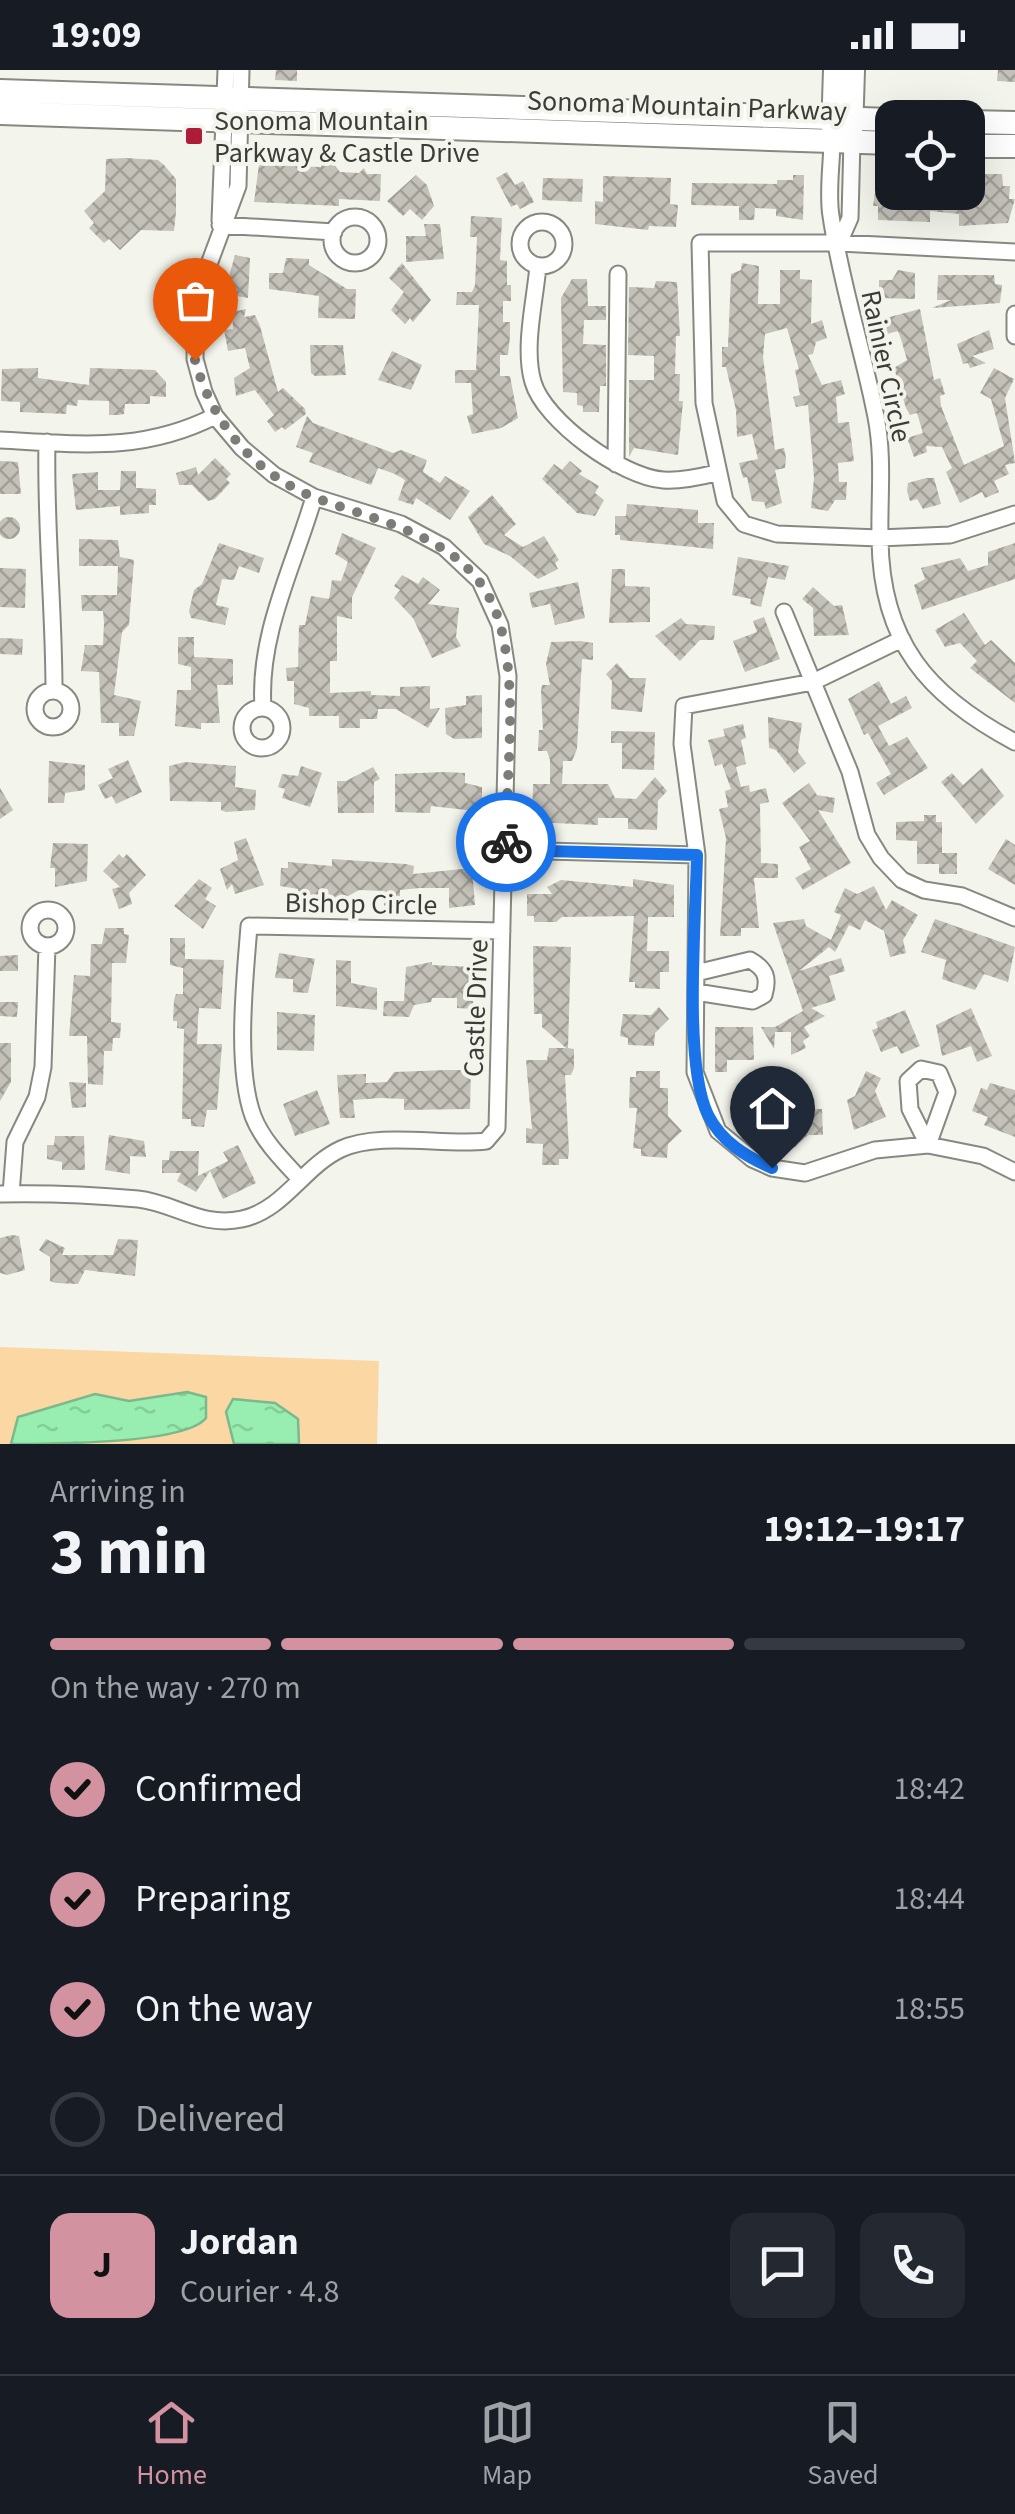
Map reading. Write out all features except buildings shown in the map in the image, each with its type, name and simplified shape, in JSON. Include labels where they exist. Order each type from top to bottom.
[{"type":"main road","name":"Sonoma Mountain Parkway","points":[[0,91],[232,110],[842,130],[875,138]]},
{"type":"main road","name":"Sonoma Mountain Parkway","points":[[0,114],[232,110]]},
{"type":"main road","points":[[985,122],[1015,123]]},
{"type":"main road","name":"Sonoma Mountain Parkway","points":[[842,130],[875,123]]},
{"type":"main road","points":[[985,146],[1015,146]]},
{"type":"street","points":[[226,70],[232,110]]},
{"type":"street","points":[[232,110],[241,70]]},
{"type":"street","points":[[834,70],[842,130]]},
{"type":"street","points":[[842,130],[854,70]]},
{"type":"street","name":"Castle Drive","points":[[6,1194],[144,1200],[209,1221],[243,1219],[276,1204],[300,1179],[345,1146],[372,1142],[468,1143],[486,1140],[497,1128],[508,676],[500,626],[480,582],[444,547],[401,524],[314,498],[274,476],[215,416],[195,360],[196,299],[220,224],[232,110]]},
{"type":"street","name":"Rainier Circle","points":[[842,130],[830,215],[877,419],[882,466],[882,589],[902,639],[937,690],[968,717],[1015,742]]},
{"type":"street","points":[[220,224],[334,232]]},
{"type":"street","points":[[1015,252],[838,243],[700,244],[704,403],[724,501],[744,524],[777,534],[880,538],[950,535],[1015,514]]},
{"type":"street","points":[[538,266],[530,350],[531,378],[540,402],[616,464],[664,480],[716,473]]},
{"type":"street","points":[[616,464],[618,274]]},
{"type":"street","points":[[1015,314],[1015,336]]},
{"type":"street","points":[[0,440],[130,444],[172,436],[215,416]]},
{"type":"street","points":[[47,442],[46,514],[53,569],[54,691]]},
{"type":"street","points":[[263,707],[261,678],[266,646],[314,498]]},
{"type":"street","points":[[784,612],[850,772],[867,835],[881,858],[902,880],[924,890],[962,896],[1015,918]]},
{"type":"street","points":[[902,639],[813,682],[684,706],[682,744],[697,855],[694,1072],[707,1113],[735,1149],[772,1168],[805,1173],[876,1150],[928,1145],[984,1156],[1015,1172]]},
{"type":"street","points":[[506,850],[697,855]]},
{"type":"street","name":"Bishop Circle","points":[[300,1179],[274,1151],[253,1117],[246,1076],[249,926],[502,931]]},
{"type":"street","points":[[6,1194],[15,1142],[37,1097],[44,1067],[47,946]]},
{"type":"street","points":[[696,972],[750,960],[763,967],[768,981],[764,995],[753,1001],[696,992]]},
{"type":"shaded area","points":[[0,1347],[379,1361],[377,1444],[0,1444]]},
{"type":"water","points":[[187,1392],[206,1397],[206,1418],[194,1427],[116,1441],[11,1444],[18,1417],[95,1394],[129,1401]]},
{"type":"water","points":[[233,1399],[275,1403],[298,1419],[299,1444],[234,1444],[226,1412]]},
{"type":"way so far","points":[[195,360],[215,416],[242,448],[274,476],[314,498],[401,524],[444,547],[480,582],[500,626],[508,676],[506,842]]},
{"type":"place","name":"Sonoma Mountain Parkway & Castle Drive","points":[[194,136]]},
{"type":"route","points":[[506,842],[506,850],[697,855],[694,1072],[707,1113],[718,1131],[735,1149],[772,1168]]}]
